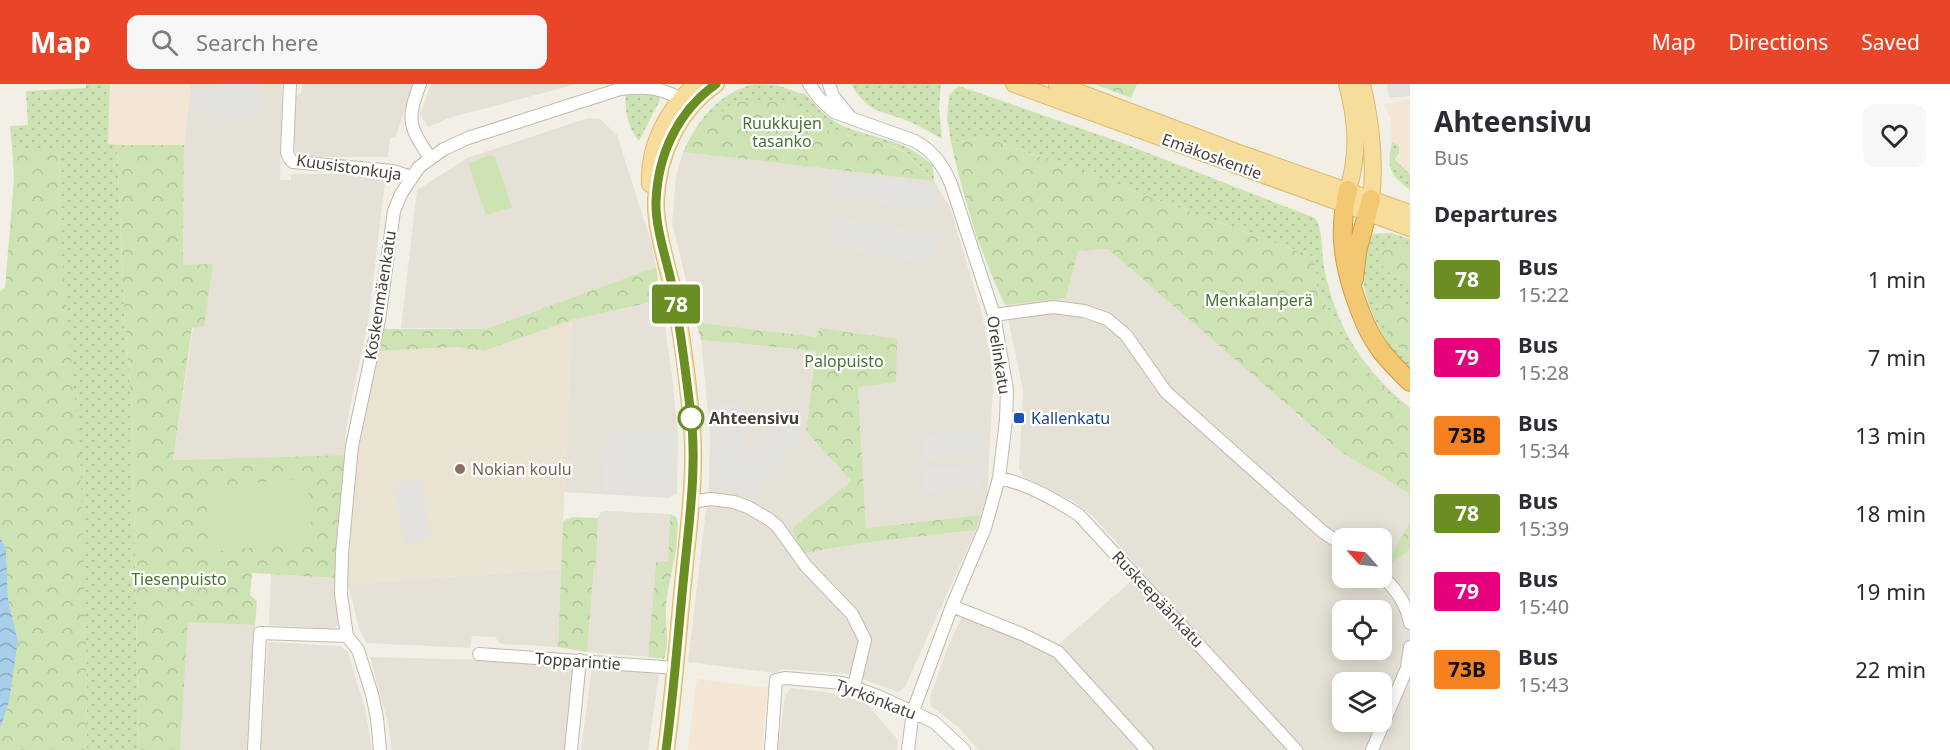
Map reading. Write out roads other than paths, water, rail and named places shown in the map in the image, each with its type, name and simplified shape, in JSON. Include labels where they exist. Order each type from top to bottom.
[{"type":"highway","points":[[1346,198],[1343,217],[1343,254],[1346,273],[1359,311],[1372,337],[1392,364],[1410,382]]},
{"type":"highway","points":[[1354,293],[1357,252],[1369,206]]},
{"type":"main road","points":[[666,750],[691,502],[691,416],[679,325],[656,201],[667,148],[685,103],[696,84]]},
{"type":"main road","points":[[685,103],[716,84]]},
{"type":"main road","name":"Emäkoskentie","points":[[1014,84],[1369,206],[1410,228]]},
{"type":"main road","name":"Emäkoskentie","points":[[1056,84],[1236,152],[1346,198]]},
{"type":"main road","points":[[1346,198],[1354,169],[1356,145],[1356,123],[1347,84]]},
{"type":"main road","points":[[1362,84],[1371,122],[1374,175],[1369,206]]},
{"type":"main road","name":"Emäkoskentie","points":[[1369,206],[1410,213]]},
{"type":"street","name":"Kuusistonkuja","points":[[290,84],[287,153],[290,159],[294,162],[393,171],[411,177]]},
{"type":"street","points":[[420,84],[412,105],[410,119],[414,133],[430,158]]},
{"type":"street","name":"Orelinkatu","points":[[809,84],[827,107],[834,112],[915,141],[924,146],[940,163],[951,184],[994,315],[1007,390],[1005,439],[999,478],[985,528],[952,606],[913,711],[908,750]]},
{"type":"street","points":[[829,84],[833,96],[850,117]]},
{"type":"street","name":"Koskenmäenkatu","points":[[380,750],[372,694],[358,650],[347,636],[341,594],[342,553],[352,446],[379,320],[394,212],[411,177],[430,158],[468,138],[620,89],[651,87],[667,91],[685,103]]},
{"type":"street","points":[[994,315],[1053,307],[1084,311],[1107,319],[1126,335],[1166,392],[1332,537]]},
{"type":"street","name":"Ruskeepäänkatu","points":[[999,478],[1010,480],[1035,491],[1068,508],[1084,520],[1296,750]]},
{"type":"street","points":[[691,502],[711,499],[734,502],[748,507],[778,527],[806,566],[852,614],[865,640],[854,686]]},
{"type":"street","points":[[1392,586],[1409,614],[1410,623]]},
{"type":"street","points":[[952,606],[1024,635],[1058,652],[1147,750]]},
{"type":"street","points":[[254,750],[260,633],[347,636]]},
{"type":"street","points":[[1372,750],[1407,668],[1410,647]]},
{"type":"street","name":"Topparintie","points":[[479,654],[676,668]]},
{"type":"street","points":[[572,750],[580,660]]},
{"type":"street","name":"Tyrkönkatu","points":[[771,750],[776,680],[785,678],[831,681],[854,686],[934,722],[964,750]]},
{"type":"water","points":[[0,537],[6,549],[8,599],[18,641],[9,702],[0,729]]},
{"type":"place","name":"Ahteensivu","points":[[691,418]]},
{"type":"place","name":"Kallenkatu","points":[[1019,418]]},
{"type":"place","name":"Nokian koulu","points":[[460,469]]},
{"type":"park label","name":"Ruukkujen tasanko","points":[[782,132]]},
{"type":"park label","name":"Menkalanperä","points":[[1259,300]]},
{"type":"park label","name":"Palopuisto","points":[[844,361]]},
{"type":"park label","name":"Tiesenpuisto","points":[[179,579]]}]
